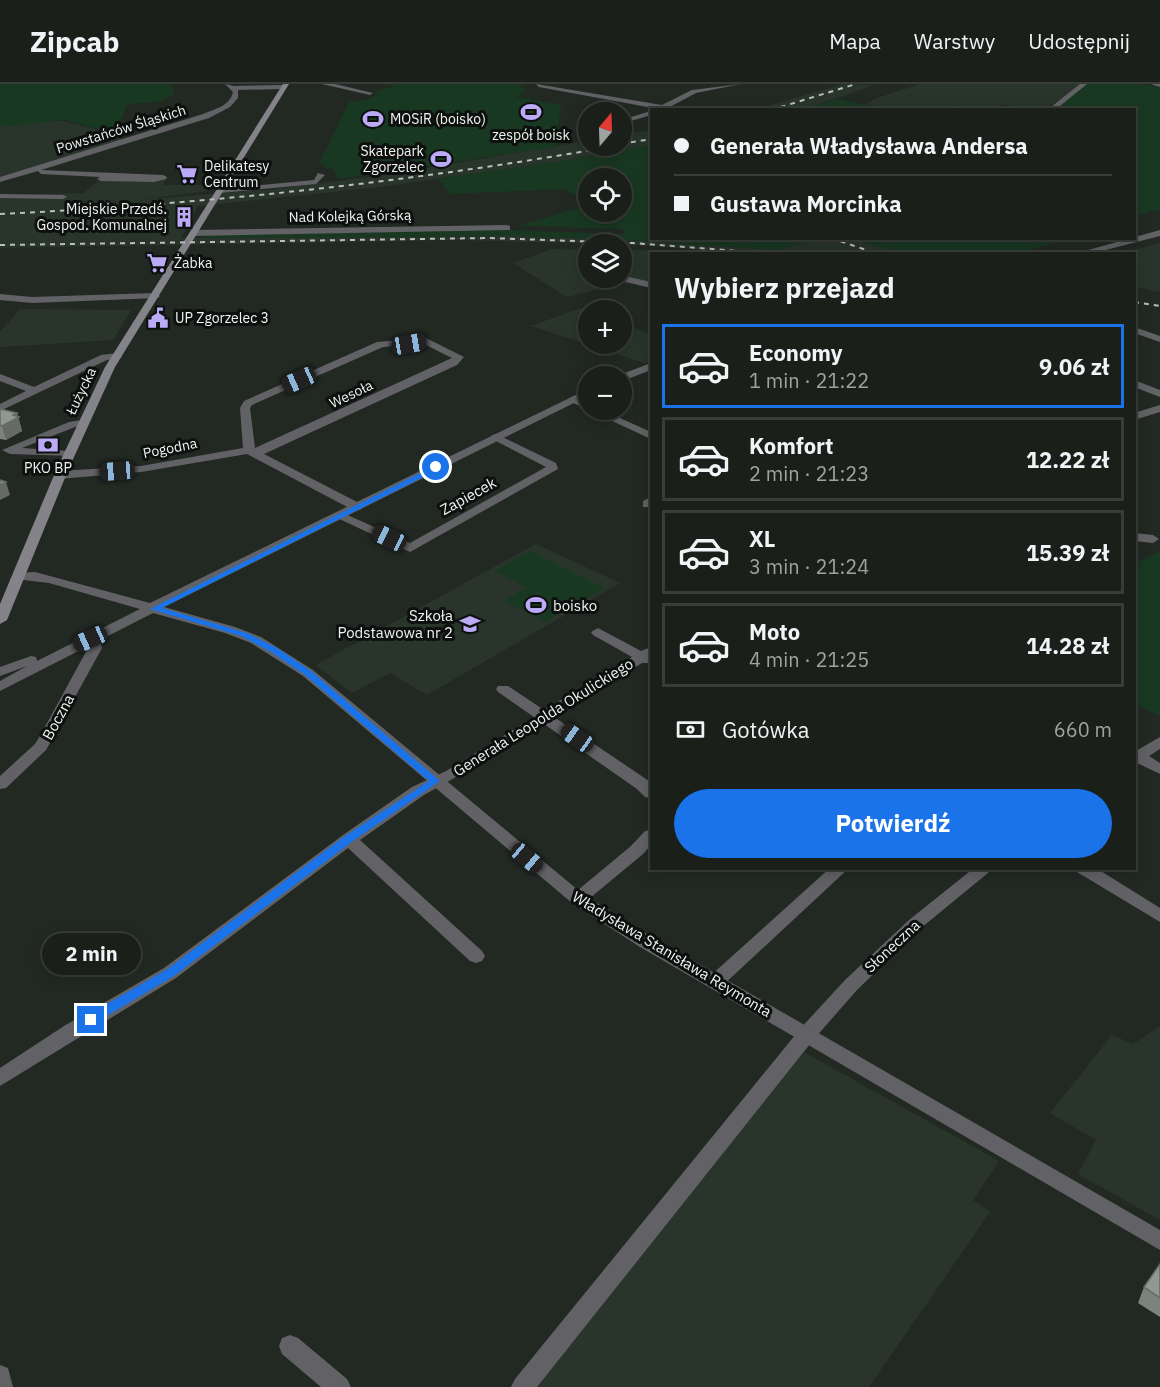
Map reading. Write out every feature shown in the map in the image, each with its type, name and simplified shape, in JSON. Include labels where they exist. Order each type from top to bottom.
[{"type":"main road","name":"Łużycka","points":[[0,620],[82,423],[117,356],[285,86]]},
{"type":"street","points":[[325,84],[370,93]]},
{"type":"street","points":[[566,90],[578,84]]},
{"type":"street","points":[[539,85],[660,108],[694,91],[738,84]]},
{"type":"street","points":[[1053,108],[1084,84]]},
{"type":"street","points":[[1155,84],[1160,85]]},
{"type":"street","points":[[230,86],[285,86]]},
{"type":"street","name":"Powstańców Śląskich","points":[[0,180],[206,116],[228,106],[236,98],[230,86]]},
{"type":"street","points":[[632,119],[650,113]]},
{"type":"street","points":[[29,172],[163,177],[154,180],[101,179]]},
{"type":"street","points":[[220,191],[316,182],[321,175]]},
{"type":"street","points":[[0,196],[63,197]]},
{"type":"street","name":"Nad Kolejką Górską","points":[[193,233],[507,228]]},
{"type":"street","points":[[1136,239],[1160,233]]},
{"type":"street","points":[[1086,252],[1133,240]]},
{"type":"street","points":[[632,281],[650,285]]},
{"type":"street","points":[[0,297],[32,300],[155,296]]},
{"type":"street","points":[[1136,331],[1160,339]]},
{"type":"street","name":"Wesoła","points":[[426,341],[457,354],[458,359],[339,417],[253,452],[246,406],[252,401],[381,344],[426,341]]},
{"type":"street","points":[[0,408],[105,357],[117,356]]},
{"type":"street","points":[[632,374],[650,366]]},
{"type":"street","points":[[0,377],[34,391]]},
{"type":"street","points":[[1136,384],[1160,394]]},
{"type":"street","points":[[0,687],[7,679],[154,609],[578,397]]},
{"type":"street","points":[[573,399],[578,402]]},
{"type":"street","points":[[1136,416],[1160,408]]},
{"type":"street","points":[[616,420],[650,436]]},
{"type":"street","points":[[4,449],[73,424],[82,423]]},
{"type":"street","name":"Zapiecek","points":[[339,516],[410,548],[552,469],[552,465],[496,437]]},
{"type":"street","points":[[4,449],[69,454]]},
{"type":"street","points":[[253,452],[357,507]]},
{"type":"street","name":"Pogodna","points":[[60,475],[141,469],[253,452]]},
{"type":"street","points":[[1136,537],[1153,539]]},
{"type":"street","name":"Władysława Stanisława Reymonta","points":[[20,576],[35,576],[52,580],[244,634],[274,650],[308,673],[578,899],[715,982],[1160,1241]]},
{"type":"street","points":[[598,632],[648,657]]},
{"type":"street","points":[[0,672],[83,642]]},
{"type":"street","name":"Boczna","points":[[0,784],[41,747],[48,736],[95,648],[95,643],[83,642]]},
{"type":"street","name":"Generała Leopolda Okulickiego","points":[[0,1077],[71,1031],[170,973],[349,838],[435,781],[451,774],[544,715],[648,657]]},
{"type":"street","points":[[0,658],[22,663]]},
{"type":"street","points":[[503,689],[544,715],[643,785],[650,793]]},
{"type":"street","points":[[1136,758],[1160,742]]},
{"type":"street","points":[[1136,758],[1160,769]]},
{"type":"street","points":[[578,899],[637,850],[650,836]]},
{"type":"street","points":[[349,838],[476,956]]},
{"type":"street","points":[[715,982],[839,870]]},
{"type":"street","name":"Słoneczna","points":[[807,1034],[851,985],[915,924],[983,870]]},
{"type":"street","points":[[1086,870],[1160,915]]},
{"type":"street","points":[[523,1387],[807,1034]]},
{"type":"street","points":[[290,1346],[339,1387]]},
{"type":"street","points":[[0,1376],[1,1387]]},
{"type":"shaded area","points":[[844,84],[875,85],[808,108],[760,108]]},
{"type":"shaded area","points":[[920,84],[1081,84],[1047,108],[1000,105],[1000,107],[1008,108],[954,108],[960,104],[953,108],[883,108],[866,104],[874,99]]},
{"type":"shaded area","points":[[41,121],[63,121],[118,135],[122,140],[0,177],[0,127]]},
{"type":"shaded area","points":[[650,130],[650,145],[632,148],[632,133]]},
{"type":"shaded area","points":[[578,143],[578,156],[591,156],[380,187],[198,206],[181,238],[519,236],[578,238],[578,243],[455,240],[0,248],[0,195],[84,193],[102,177],[166,179],[163,185],[212,185],[208,191],[136,200],[274,189],[384,175]]},
{"type":"shaded area","points":[[632,240],[778,250],[812,240],[858,240],[896,252],[650,252],[650,285],[632,284],[632,250],[717,251],[632,245]]},
{"type":"shaded area","points":[[1160,243],[1160,292],[1136,287],[1136,252],[1126,252]]},
{"type":"shaded area","points":[[552,249],[578,250],[578,288],[602,288],[567,297],[513,263]]},
{"type":"shaded area","points":[[20,309],[131,310],[113,340],[0,347],[0,332]]},
{"type":"shaded area","points":[[578,309],[578,341],[531,326]]},
{"type":"shaded area","points":[[632,327],[650,334],[650,361],[644,363],[617,354],[632,354]]},
{"type":"shaded area","name":"Szkoła Podstawowa nr 2","points":[[536,544],[620,583],[427,695],[390,673],[352,693],[316,665]]},
{"type":"shaded area","points":[[1160,1026],[1160,1220],[1078,1174],[1096,1140],[1050,1113],[1112,1035],[1133,1044]]},
{"type":"shaded area","points":[[804,1052],[999,1161],[973,1200],[990,1212],[869,1387],[523,1387],[635,1251]]},
{"type":"green space","points":[[0,84],[171,84],[174,94],[159,102],[128,104],[114,133],[64,120],[0,127]]},
{"type":"green space","points":[[382,84],[526,84],[519,87],[527,90],[516,97],[565,106],[560,108],[556,147],[338,179],[332,168],[326,169],[320,162],[349,102],[365,100],[379,94],[374,92],[396,86]]},
{"type":"green space","points":[[1087,84],[1138,84],[1160,87],[1160,209],[1136,216],[1136,108],[1056,108]]},
{"type":"green space","points":[[837,99],[883,108],[808,108]]},
{"type":"green space","points":[[650,145],[650,240],[812,240],[778,250],[632,240],[632,234],[625,234],[622,229],[518,226],[578,208],[578,222],[632,222],[632,168],[578,168],[578,197],[563,189],[450,194],[438,179],[591,156],[632,156],[632,148]]},
{"type":"green space","points":[[503,230],[625,234],[578,234],[578,238],[519,236],[202,238],[205,235]]},
{"type":"green space","points":[[855,240],[1064,240],[1024,252],[896,252]]},
{"type":"green space","points":[[530,551],[604,588],[569,609],[494,571]]},
{"type":"green space","points":[[1160,551],[1160,716],[1136,705],[1136,563]]},
{"type":"green space","name":"boisko","points":[[526,588],[567,609],[545,622],[504,601]]},
{"type":"building","points":[[0,409],[17,413],[13,415],[19,417],[2,426],[0,425]]},
{"type":"building","points":[[1160,1264],[1160,1298],[1144,1287]]},
{"type":"railway","points":[[778,108],[856,84]]},
{"type":"railway","points":[[632,142],[650,139]]},
{"type":"railway","points":[[0,214],[155,204],[309,190],[578,152]]},
{"type":"railway","points":[[0,245],[489,238],[632,243],[752,252]]},
{"type":"railway","points":[[837,240],[872,252]]},
{"type":"railway","points":[[1136,302],[1160,306]]},
{"type":"place","name":"zespół boisk","points":[[531,112]]},
{"type":"place","name":"MOSiR (boisko)","points":[[373,119]]},
{"type":"place","name":"Skatepark Zgorzelec","points":[[441,159]]},
{"type":"place","name":"Delikatesy Centrum","points":[[187,174]]},
{"type":"place","name":"Miejskie Przedś. Gospod. Komunalnej","points":[[184,217]]},
{"type":"place","name":"Żabka","points":[[157,263]]},
{"type":"place","name":"UP Zgorzelec 3","points":[[158,318]]},
{"type":"place","name":"PKO BP","points":[[48,445]]},
{"type":"place","name":"boisko","points":[[536,605]]},
{"type":"place","name":"Szkoła Podstawowa nr 2","points":[[470,624]]},
{"type":"route","points":[[91,1020],[170,973],[349,838],[435,781],[308,673],[274,650],[244,634],[154,609],[436,467]]}]
